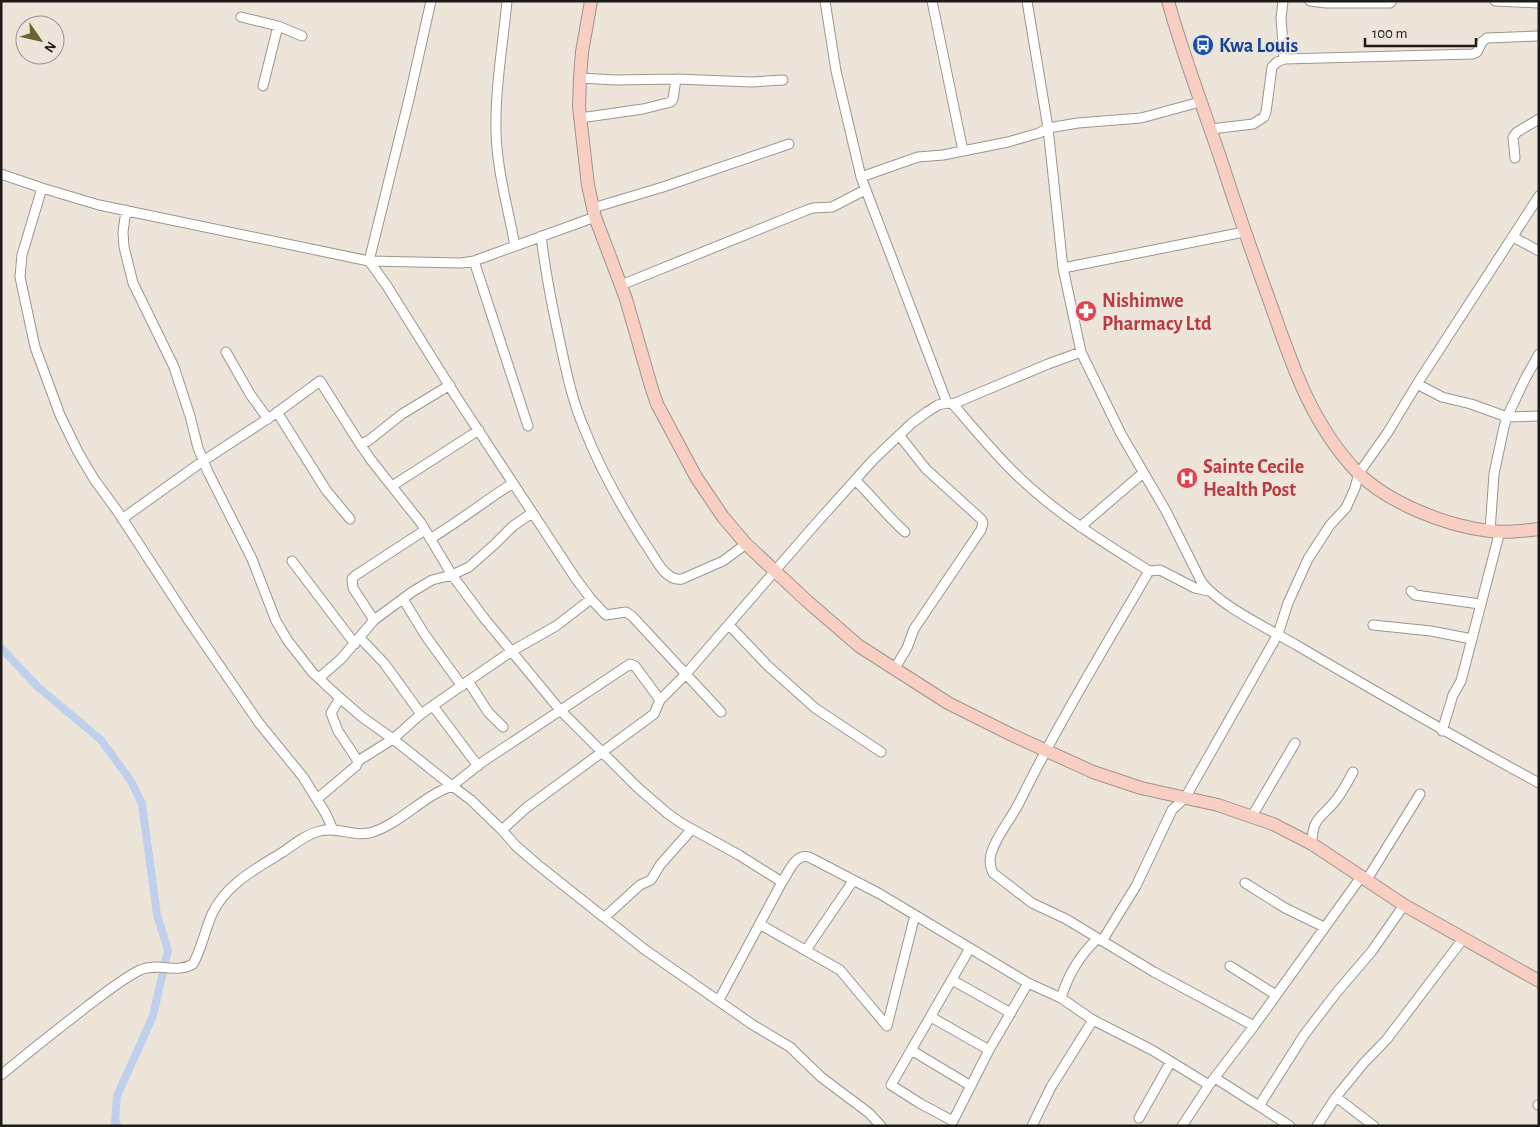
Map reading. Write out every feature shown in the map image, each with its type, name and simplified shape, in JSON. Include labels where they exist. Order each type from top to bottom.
[{"type":"main road","points":[[591,1],[580,78],[580,118],[588,185],[594,213],[621,285],[650,386],[666,423],[696,477],[723,517],[746,544],[848,637],[948,702],[1012,735],[1093,772],[1142,788],[1218,805],[1274,824],[1312,844],[1404,905],[1539,983]]},
{"type":"main road","points":[[1168,1],[1244,232],[1293,366],[1314,413],[1334,444],[1358,473],[1404,504],[1429,516],[1452,524],[1495,531],[1539,530]]},
{"type":"street","points":[[369,262],[432,1]]},
{"type":"street","points":[[507,1],[497,98],[496,133],[500,168],[515,246]]},
{"type":"street","points":[[825,1],[836,71],[860,177],[950,403],[1022,481],[1080,527],[1149,571],[1160,570],[1195,588],[1208,591],[1248,618],[1442,731],[1539,784]]},
{"type":"street","points":[[932,1],[963,151]]},
{"type":"street","points":[[1027,1],[1048,128],[1063,268],[1081,352],[1121,434],[1166,511],[1208,591]]},
{"type":"street","points":[[1283,1],[1281,18],[1284,59]]},
{"type":"street","points":[[1310,1],[1326,4],[1390,3],[1392,1]]},
{"type":"street","points":[[1495,1],[1539,3]]},
{"type":"street","points":[[241,17],[278,26],[302,36]]},
{"type":"street","points":[[264,86],[278,26]]},
{"type":"street","points":[[1211,129],[1253,124],[1264,117],[1272,67],[1284,59],[1474,54],[1478,52],[1482,42],[1487,38],[1539,36]]},
{"type":"street","points":[[580,78],[752,82],[783,80]]},
{"type":"street","points":[[580,118],[643,109],[670,102],[673,99],[676,79]]},
{"type":"street","points":[[860,177],[918,157],[1008,142],[1040,134],[1048,128],[1078,122],[1141,118],[1200,102]]},
{"type":"street","points":[[1515,158],[1513,137],[1517,132],[1539,119]]},
{"type":"street","points":[[1,174],[99,206],[126,210],[369,262],[461,263],[474,261],[542,236],[594,213],[663,187],[788,144]]},
{"type":"street","points":[[42,188],[22,255],[20,268],[22,292],[35,347],[60,416],[94,479],[259,723],[297,769],[317,798],[333,830]]},
{"type":"street","points":[[621,285],[807,210],[832,207],[865,190]]},
{"type":"street","points":[[1061,998],[1065,985],[1076,964],[1100,940],[1136,886],[1172,810],[1185,798],[1278,634],[1288,602],[1308,559],[1330,526],[1346,508],[1355,488],[1358,473],[1388,432],[1539,196]]},
{"type":"street","points":[[126,210],[124,240],[130,270],[141,301],[174,367],[203,461],[252,559],[276,621],[288,640],[319,678],[362,717],[471,800],[516,846],[538,865],[668,966],[720,1000],[753,1025],[790,1047],[821,1077],[870,1113],[880,1126]]},
{"type":"street","points":[[1063,268],[1244,232]]},
{"type":"street","points":[[542,236],[545,268],[554,317],[576,406],[584,429],[614,493],[657,561],[668,576],[676,580],[682,579],[723,561],[746,544]]},
{"type":"street","points":[[1514,237],[1539,251]]},
{"type":"street","points":[[474,261],[528,426]]},
{"type":"street","points":[[369,262],[392,293],[512,483],[591,599],[606,615],[612,616],[622,612],[629,614],[720,712]]},
{"type":"street","points":[[226,352],[250,394],[268,418]]},
{"type":"street","points":[[502,830],[526,808],[654,714],[660,700],[685,676],[855,480],[899,435],[938,405],[950,403],[1081,352]]},
{"type":"street","points":[[1442,731],[1453,695],[1461,681],[1480,604],[1495,531],[1494,474],[1507,416],[1539,354]]},
{"type":"street","points":[[122,519],[320,381],[371,460],[425,530],[452,575],[560,710],[653,802],[673,818],[739,855],[782,882]]},
{"type":"street","points":[[1417,384],[1442,397],[1507,416],[1539,416]]},
{"type":"street","points":[[360,444],[368,441],[402,414],[450,385]]},
{"type":"street","points":[[277,412],[326,490],[350,519]]},
{"type":"street","points":[[392,486],[479,430]]},
{"type":"street","points":[[895,668],[907,648],[914,629],[983,523],[981,519],[926,469],[899,435]]},
{"type":"street","points":[[1080,527],[1143,473]]},
{"type":"street","points":[[855,480],[871,495],[890,519],[905,532]]},
{"type":"street","points":[[430,539],[452,526],[512,483]]},
{"type":"street","points":[[319,678],[341,659],[374,620],[432,580],[452,575],[469,567],[496,544],[513,526],[532,513]]},
{"type":"street","points":[[374,620],[353,588],[352,580],[356,574],[425,530]]},
{"type":"street","points":[[292,561],[357,641],[384,664],[421,714]]},
{"type":"street","points":[[1149,571],[1046,749],[1012,816],[999,836],[993,848],[990,866],[993,873],[1032,903],[1066,919],[1154,972],[1254,1026]]},
{"type":"street","points":[[1411,591],[1415,595],[1480,604]]},
{"type":"street","points":[[403,599],[430,642],[488,712],[503,727]]},
{"type":"street","points":[[317,798],[356,766],[358,761],[393,739],[421,714],[512,651],[556,626],[591,599]]},
{"type":"street","points":[[729,625],[768,666],[815,708],[881,752]]},
{"type":"street","points":[[1373,625],[1431,631],[1472,639]]},
{"type":"street","points":[[1,1075],[111,988],[140,970],[156,966],[187,967],[192,964],[212,914],[231,888],[247,874],[300,840],[317,832],[333,830],[360,834],[371,833],[402,816],[432,795],[452,786],[478,766],[630,664],[635,666],[660,700]]},
{"type":"street","points":[[340,698],[331,713],[334,724],[358,761]]},
{"type":"street","points":[[433,706],[478,766]]},
{"type":"street","points":[[1252,816],[1295,744]]},
{"type":"street","points":[[1312,844],[1312,832],[1317,819],[1337,799],[1353,772]]},
{"type":"street","points":[[1182,1126],[1324,928],[1364,879],[1420,794]]},
{"type":"street","points":[[605,918],[640,885],[651,880],[660,865],[692,829]]},
{"type":"street","points":[[720,1000],[782,882],[798,858],[804,855],[880,894],[1028,983],[1061,998],[1093,1020],[1152,1050],[1170,1063],[1259,1106],[1290,1126]]},
{"type":"street","points":[[806,950],[853,881]]},
{"type":"street","points":[[1246,882],[1286,908],[1324,928]]},
{"type":"street","points":[[1259,1106],[1304,1035],[1372,951],[1404,905]]},
{"type":"street","points":[[761,925],[840,970],[887,1026],[914,915]]},
{"type":"street","points":[[1317,1126],[1336,1097],[1395,1028],[1463,938]]},
{"type":"street","points":[[970,948],[891,1085],[921,1104],[953,1121],[989,1050],[1028,983]]},
{"type":"street","points":[[1230,966],[1276,995]]},
{"type":"street","points":[[952,980],[1011,1013]]},
{"type":"street","points":[[931,1017],[989,1050]]},
{"type":"street","points":[[1032,1126],[1051,1087],[1093,1020]]},
{"type":"street","points":[[911,1050],[971,1086]]},
{"type":"street","points":[[1139,1118],[1170,1063]]},
{"type":"street","points":[[1336,1097],[1374,1126]]},
{"type":"waterway","points":[[1,648],[38,687],[101,740],[131,781],[142,804],[157,915],[168,950],[153,1016],[117,1096],[115,1122],[118,1126]]},
{"type":"place","name":"Kwa Louis","points":[[1203,45]]},
{"type":"place","name":"Nishimwe Pharmacy Ltd","points":[[1086,311]]},
{"type":"place","name":"Sainte Cecile Health Post","points":[[1187,478]]}]
